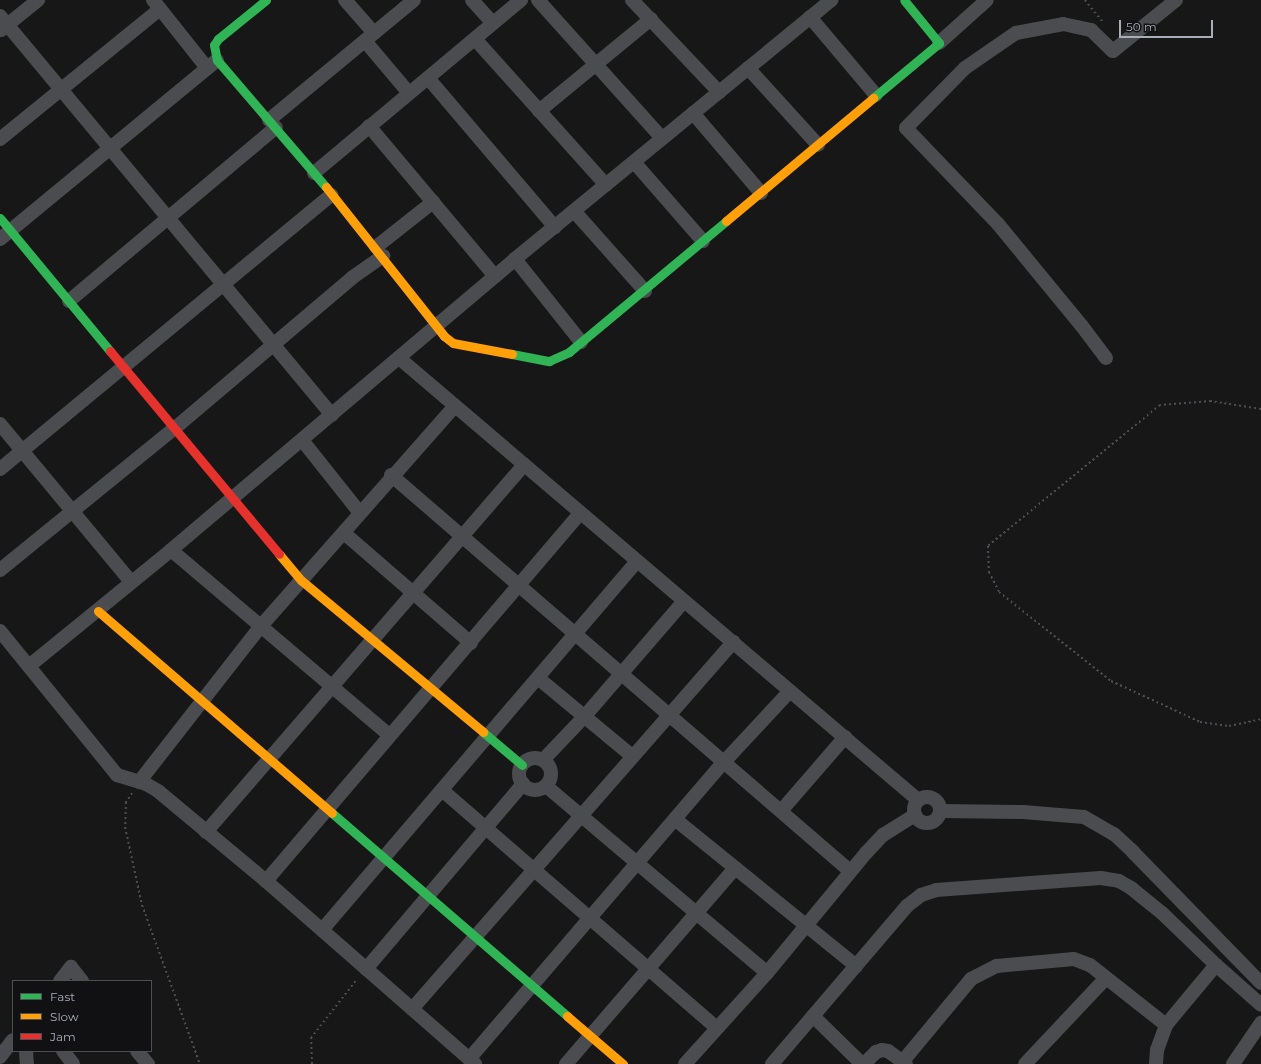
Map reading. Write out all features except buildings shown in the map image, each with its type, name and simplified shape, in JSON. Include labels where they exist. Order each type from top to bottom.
[{"type":"street","points":[[38,0],[2,24],[61,89],[332,415]]},
{"type":"street","points":[[5,235],[212,64],[214,44],[218,39],[266,0]]},
{"type":"street","points":[[345,0],[369,37],[409,93]]},
{"type":"street","points":[[69,301],[167,217],[369,37],[414,0]]},
{"type":"street","points":[[472,0],[493,23]]},
{"type":"street","points":[[314,173],[521,0]]},
{"type":"street","points":[[538,0],[662,138]]},
{"type":"street","points":[[632,0],[719,92]]},
{"type":"street","points":[[904,0],[939,43]]},
{"type":"street","points":[[0,138],[61,89],[156,4],[212,64],[272,123],[314,173],[331,196],[380,251],[436,326],[453,343],[549,361],[569,352],[645,291],[939,43],[987,0]]},
{"type":"street","points":[[1106,358],[1081,325],[998,224],[906,128],[965,68],[1016,33],[1063,24],[1091,30],[1113,51],[1176,0]]},
{"type":"street","points":[[29,666],[171,550],[515,259],[829,1]]},
{"type":"street","points":[[810,17],[876,95]]},
{"type":"street","points":[[540,111],[595,63],[651,19]]},
{"type":"street","points":[[474,39],[606,185]]},
{"type":"street","points":[[748,68],[818,145]]},
{"type":"street","points":[[428,78],[555,227]]},
{"type":"street","points":[[693,113],[761,193]]},
{"type":"street","points":[[369,126],[495,276]]},
{"type":"street","points":[[634,162],[703,241]]},
{"type":"street","points":[[0,469],[331,196]]},
{"type":"street","points":[[0,570],[175,428],[274,345],[353,277],[433,202]]},
{"type":"street","points":[[574,211],[645,291]]},
{"type":"street","points":[[0,218],[5,235],[69,301],[302,581],[522,765]]},
{"type":"street","points":[[515,259],[581,342]]},
{"type":"street","points":[[399,358],[918,800]]},
{"type":"street","points":[[139,782],[260,626],[344,533],[391,475],[455,406]]},
{"type":"street","points":[[0,424],[131,582]]},
{"type":"street","points":[[302,440],[360,513]]},
{"type":"street","points":[[206,832],[414,594],[524,465]]},
{"type":"street","points":[[391,475],[850,871]]},
{"type":"street","points":[[266,881],[389,735],[471,643],[580,513]]},
{"type":"street","points":[[344,533],[471,643]]},
{"type":"street","points":[[171,550],[389,735]]},
{"type":"street","points":[[322,930],[382,857],[488,737],[637,561]]},
{"type":"street","points":[[543,760],[584,717],[684,601]]},
{"type":"street","points":[[98,611],[623,1064]]},
{"type":"street","points":[[0,631],[108,767],[122,777],[139,782],[158,791],[266,881],[472,1062],[532,986],[637,863],[676,820],[724,762],[790,691]]},
{"type":"street","points":[[412,1009],[668,714],[733,642]]},
{"type":"street","points":[[538,678],[632,756]]},
{"type":"street","points":[[781,811],[845,738]]},
{"type":"street","points":[[528,759],[543,760],[550,767],[551,777],[546,786],[539,790],[530,789],[523,784],[520,778],[522,765],[528,759]]},
{"type":"street","points":[[366,969],[427,895],[523,784]]},
{"type":"street","points":[[546,786],[766,972]]},
{"type":"street","points":[[442,790],[534,868],[716,1028]]},
{"type":"street","points":[[930,797],[936,800],[940,811],[938,818],[925,823],[915,815],[914,807],[918,800],[930,797]]},
{"type":"street","points":[[940,811],[1023,812],[1084,817],[1114,834],[1261,983]]},
{"type":"street","points":[[685,1064],[806,926],[850,871],[883,835],[915,815]]},
{"type":"street","points":[[676,820],[856,966]]},
{"type":"street","points":[[566,1064],[735,868]]},
{"type":"street","points":[[772,1064],[907,906],[921,895],[936,890],[1101,878],[1118,881],[1131,888],[1162,913],[1216,965],[1261,1004]]},
{"type":"street","points":[[813,1016],[863,1064],[876,1052],[882,1050],[888,1050],[904,1062],[971,979],[982,971],[997,966],[1074,959],[1090,965],[1105,979],[1166,1025]]},
{"type":"street","points":[[1146,1064],[1157,1057],[1166,1025],[1216,965]]},
{"type":"street","points":[[61,980],[71,967],[81,980]]},
{"type":"street","points":[[1025,1064],[1105,979]]},
{"type":"street","points":[[1233,1064],[1261,1022]]},
{"type":"street","points":[[0,1057],[12,1041]]},
{"type":"street","points":[[26,1052],[27,1064]]},
{"type":"street","points":[[64,1052],[73,1064]]},
{"type":"street","points":[[138,1052],[148,1064]]},
{"type":"path","points":[[1261,409],[1211,401],[1160,405],[988,546],[989,572],[999,592],[1112,682],[1200,722],[1229,726],[1261,719]]},
{"type":"path","points":[[139,782],[126,802],[125,827],[142,905],[200,1064]]},
{"type":"path","points":[[312,1064],[311,1038],[366,969]]},
{"type":"traffic: fast","points":[[266,0],[218,39],[214,45],[217,60],[326,187]]},
{"type":"traffic: fast","points":[[873,98],[939,43],[904,0]]},
{"type":"traffic: fast","points":[[0,218],[110,351]]},
{"type":"traffic: fast","points":[[512,354],[549,361],[569,352],[726,221]]},
{"type":"traffic: fast","points":[[483,732],[522,765]]},
{"type":"traffic: fast","points":[[332,813],[567,1016]]},
{"type":"traffic: slow","points":[[726,221],[873,98]]},
{"type":"traffic: slow","points":[[326,187],[444,336],[453,343],[512,354]]},
{"type":"traffic: slow","points":[[279,554],[302,581],[483,732]]},
{"type":"traffic: slow","points":[[98,611],[332,813]]},
{"type":"traffic: slow","points":[[567,1016],[623,1064]]},
{"type":"traffic: jam","points":[[110,351],[279,554]]}]
